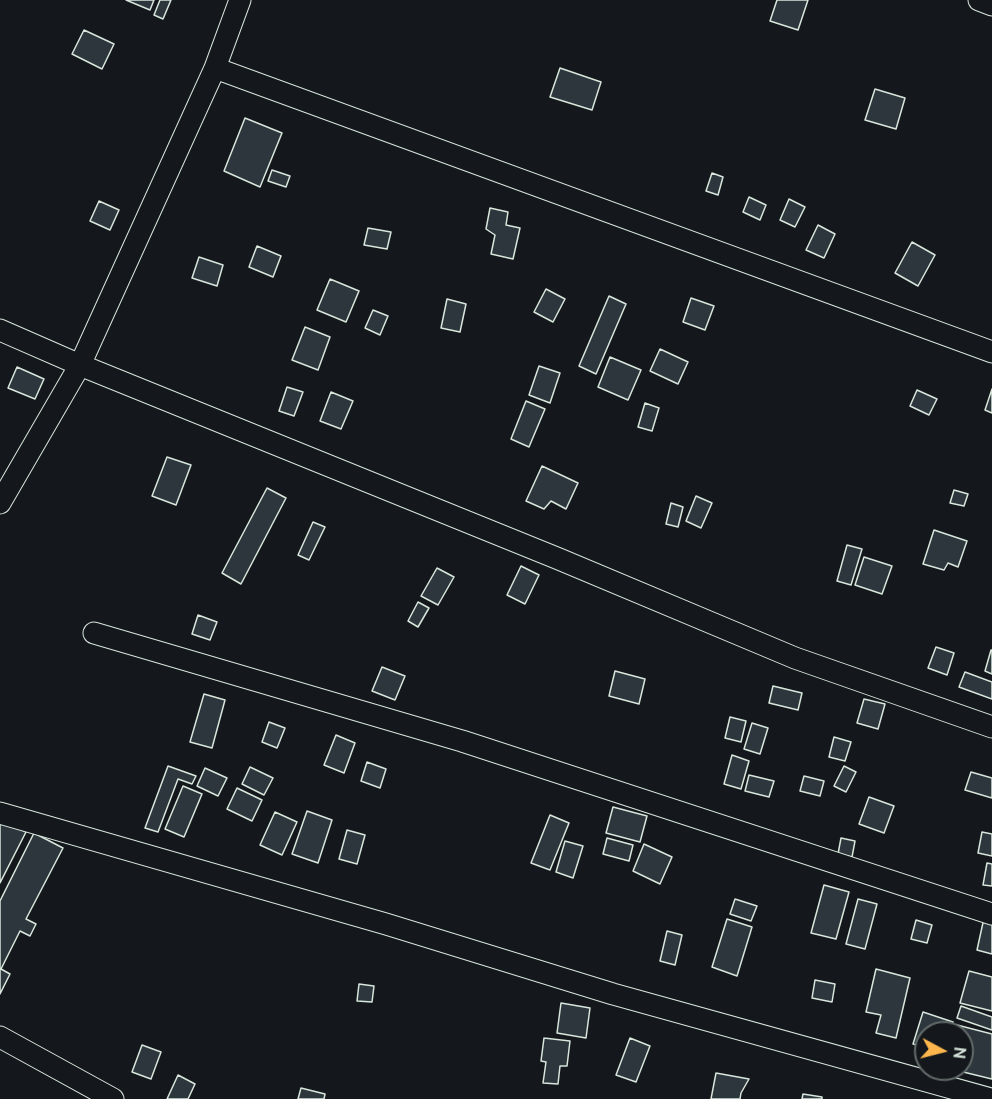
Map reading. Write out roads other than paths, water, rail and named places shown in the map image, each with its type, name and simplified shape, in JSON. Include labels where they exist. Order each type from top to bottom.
[{"type":"street","points":[[0,503],[80,365],[215,68],[240,0]]},
{"type":"street","points":[[980,0],[992,5]]},
{"type":"street","points":[[215,68],[992,352]]},
{"type":"street","points":[[0,330],[80,365],[559,559],[795,658],[992,726]]},
{"type":"street","points":[[94,633],[462,741],[992,914]]},
{"type":"street","points":[[0,813],[375,921],[613,994],[991,1099]]},
{"type":"street","points":[[0,1037],[113,1099]]}]
